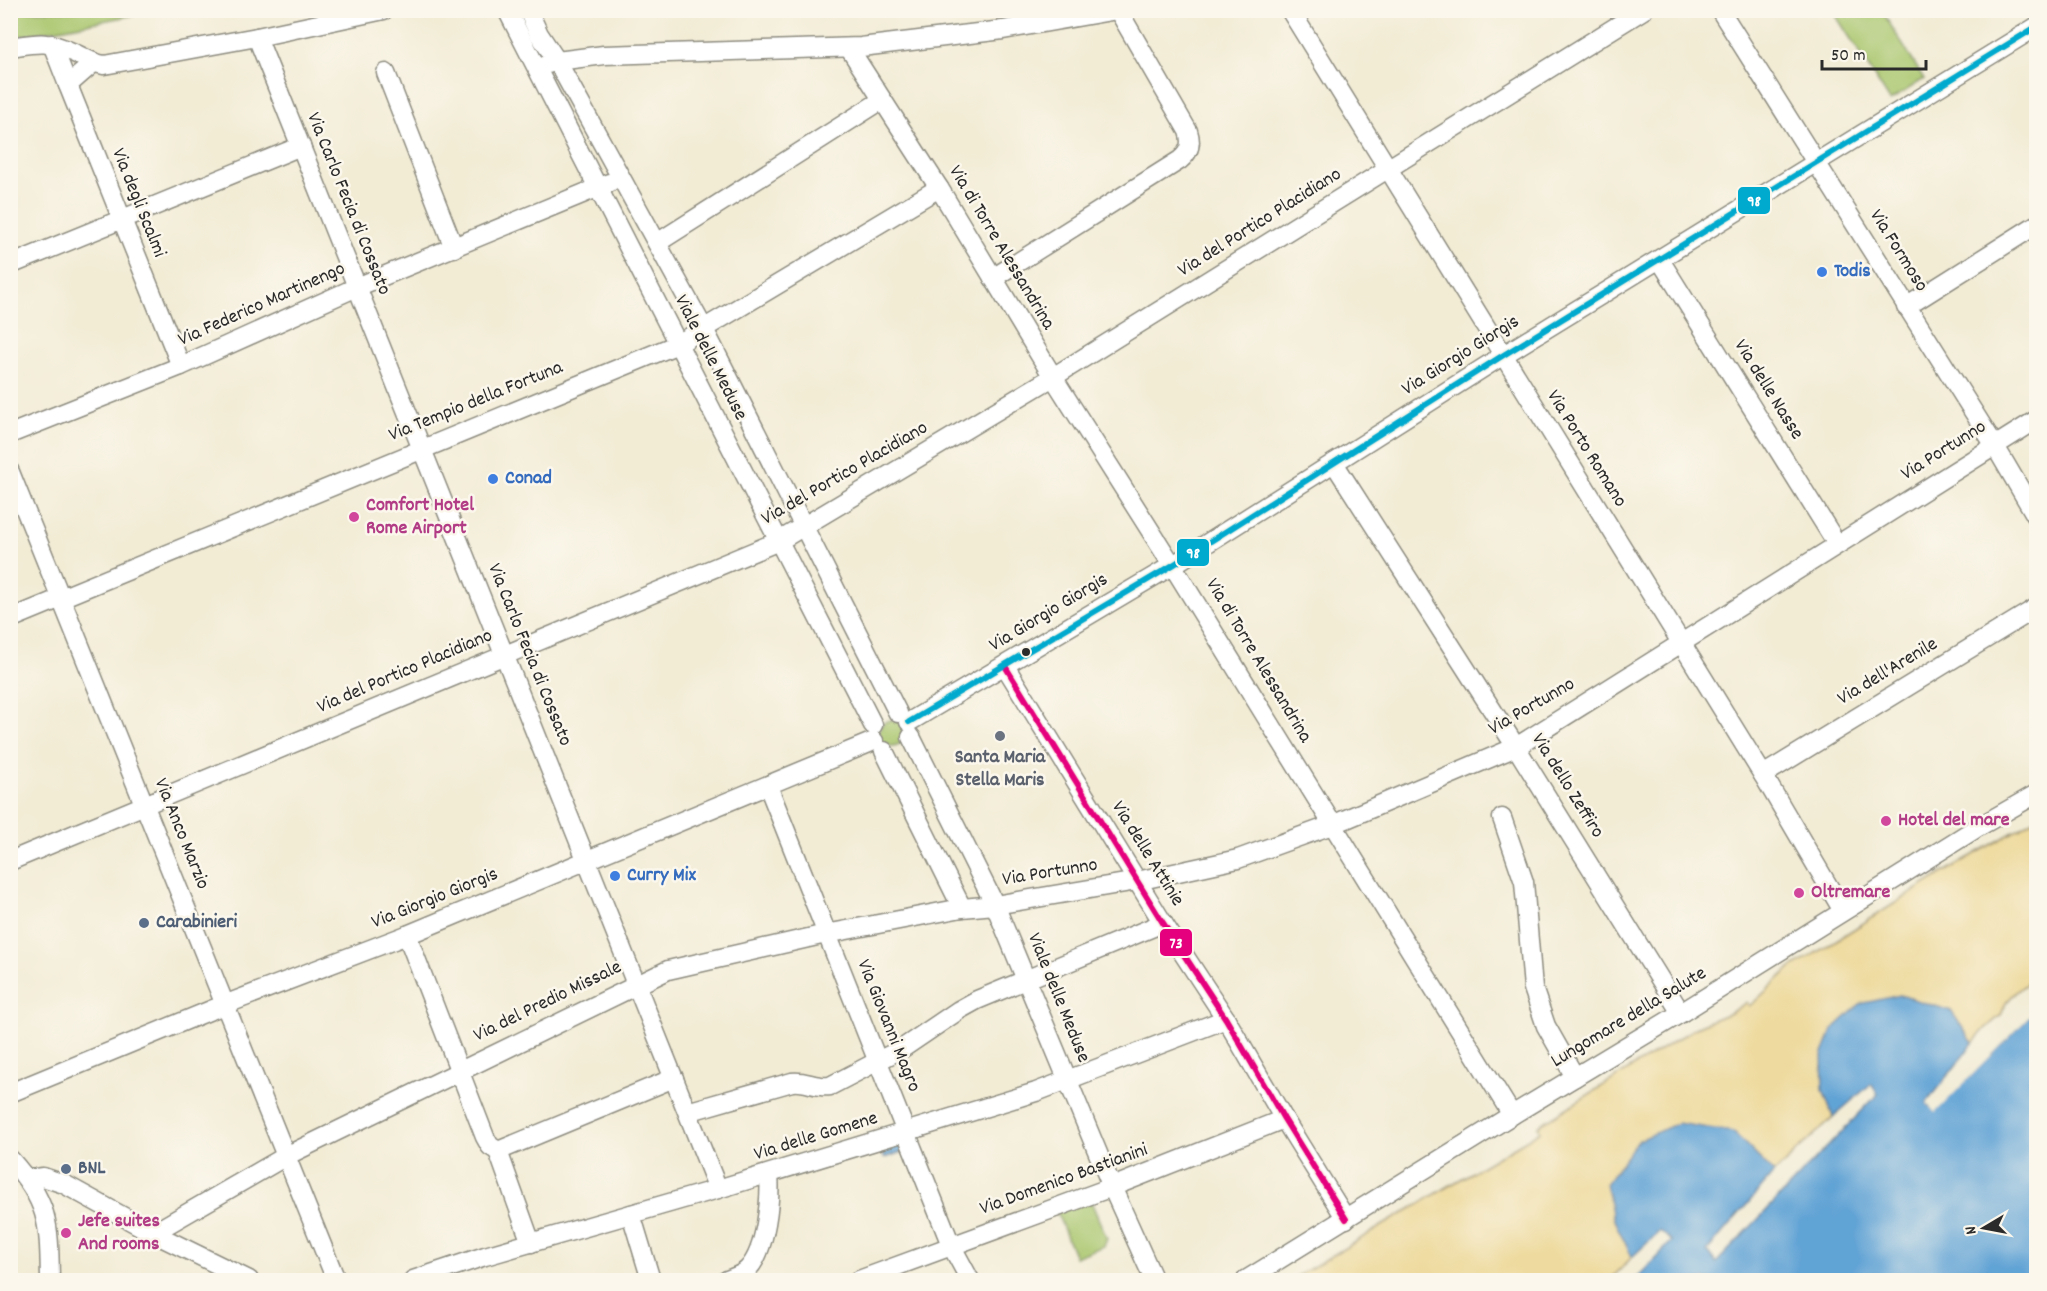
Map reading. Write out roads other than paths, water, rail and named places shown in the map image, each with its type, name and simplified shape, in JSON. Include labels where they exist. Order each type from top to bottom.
[{"type":"street","points":[[10,47],[40,42],[52,44],[92,63],[104,65],[257,37],[384,10]]},
{"type":"street","name":"Viale delle Meduse","points":[[507,10],[779,541],[962,908]]},
{"type":"street","name":"Viale delle Meduse","points":[[528,10],[539,34],[557,61],[704,329],[906,724],[995,904],[1112,1187],[1154,1281]]},
{"type":"street","points":[[537,68],[557,61],[604,55],[849,48],[1029,18],[1117,10],[1186,127],[1190,137],[1190,147],[1180,160],[993,278]]},
{"type":"street","name":"Via Porto Romano","points":[[1290,10],[1763,775],[1843,911]]},
{"type":"street","name":"Via del Portico Placidiano","points":[[10,861],[779,541],[1053,377],[1643,10]]},
{"type":"street","name":"Via Formoso","points":[[1720,10],[1995,446],[2036,515]]},
{"type":"street","name":"Via Giorgio Giorgis","points":[[906,724],[1173,566],[1502,356],[2037,27]]},
{"type":"street","name":"Via Carlo Fecia di Cossato","points":[[257,37],[718,1189]]},
{"type":"street","name":"Via degli Scalmi","points":[[52,44],[181,366]]},
{"type":"street","name":"Via di Torre Alessandrina","points":[[849,48],[939,188],[1053,377],[1173,566],[1512,1115]]},
{"type":"street","points":[[68,85],[92,63]]},
{"type":"street","points":[[386,73],[454,248]]},
{"type":"street","points":[[657,243],[882,100]]},
{"type":"street","points":[[10,265],[301,146]]},
{"type":"street","name":"Via Federico Martinengo","points":[[10,434],[181,366],[357,287],[599,189],[621,177]]},
{"type":"street","name":"Via Tempio della Fortuna","points":[[10,619],[678,344],[939,188]]},
{"type":"street","points":[[1906,307],[2037,225]]},
{"type":"street","name":"Via delle Nasse","points":[[1660,260],[1837,544]]},
{"type":"street","name":"Via Portunno","points":[[995,904],[1137,881],[1238,859],[1332,825],[1516,747],[2037,420]]},
{"type":"street","name":"Via dello Zeffiro","points":[[1334,463],[1516,747],[1681,1014]]},
{"type":"street","name":"Via Anco Marzio","points":[[10,472],[336,1281]]},
{"type":"street","name":"Via dell'Arenile","points":[[1763,775],[2037,608]]},
{"type":"street","name":"Via delle Attinie","points":[[1005,666],[1137,881],[1226,1019],[1284,1119],[1346,1218]]},
{"type":"street","points":[[888,712],[906,724],[908,744],[900,750],[891,752],[877,739],[876,719],[882,714],[888,712]]},
{"type":"street","name":"Via Giorgio Giorgis","points":[[10,1093],[226,1005],[407,935],[877,739]]},
{"type":"street","name":"Via Giovanni Magro","points":[[768,786],[908,1132],[951,1245],[970,1281]]},
{"type":"street","name":"Lungomare della Salute","points":[[1246,1281],[1512,1115],[1681,1014],[1975,829],[2037,794]]},
{"type":"street","points":[[1502,818],[1524,882],[1533,988],[1546,1026],[1575,1077]]},
{"type":"street","name":"Via del Predio Missale","points":[[153,1233],[286,1156],[668,970],[690,963],[826,934],[962,908],[995,904]]},
{"type":"street","points":[[694,1110],[792,1082],[803,1081],[820,1086],[830,1086],[916,1040],[971,1004],[1026,978],[1163,922]]},
{"type":"street","points":[[407,935],[487,1142],[498,1151],[531,1243]]},
{"type":"street","name":"Via delle Gomene","points":[[413,1281],[484,1256],[769,1174],[1068,1081],[1226,1019]]},
{"type":"street","points":[[498,1151],[674,1078]]},
{"type":"street","name":"Via Domenico Bastianini","points":[[859,1281],[1112,1187],[1284,1119]]},
{"type":"street","points":[[10,1160],[28,1179],[38,1196],[47,1222],[50,1281]]},
{"type":"street","points":[[727,1281],[747,1270],[758,1250],[769,1210],[769,1174]]},
{"type":"street","points":[[28,1179],[39,1176],[61,1182],[153,1233],[249,1281]]},
{"type":"street","points":[[631,1214],[651,1281]]},
{"type":"water","points":[[1900,995],[1951,1011],[1973,1043],[1927,1103],[1935,1112],[2036,1010],[2036,1280],[1635,1280],[1672,1241],[1660,1231],[1632,1257],[1613,1218],[1606,1184],[1637,1141],[1678,1123],[1733,1132],[1774,1173],[1707,1251],[1716,1263],[1878,1094],[1871,1084],[1833,1117],[1823,1090],[1822,1056],[1833,1029],[1860,1004]]},
{"type":"water","points":[[901,1139],[905,1151],[884,1158],[880,1147]]},
{"type":"place","name":"Todis","points":[[1822,272]]},
{"type":"place","name":"Conad","points":[[493,479]]},
{"type":"place","name":"Comfort Hotel Rome Airport","points":[[354,517]]},
{"type":"place","name":"Santa Maria Stella Maris","points":[[1000,736]]},
{"type":"place","name":"Hotel del mare","points":[[1886,821]]},
{"type":"place","name":"Curry Mix","points":[[615,876]]},
{"type":"place","name":"Oltremare","points":[[1799,893]]},
{"type":"place","name":"Carabinieri","points":[[144,923]]},
{"type":"place","name":"BNL","points":[[66,1169]]},
{"type":"place","name":"Jefe suites And rooms","points":[[66,1233]]}]
